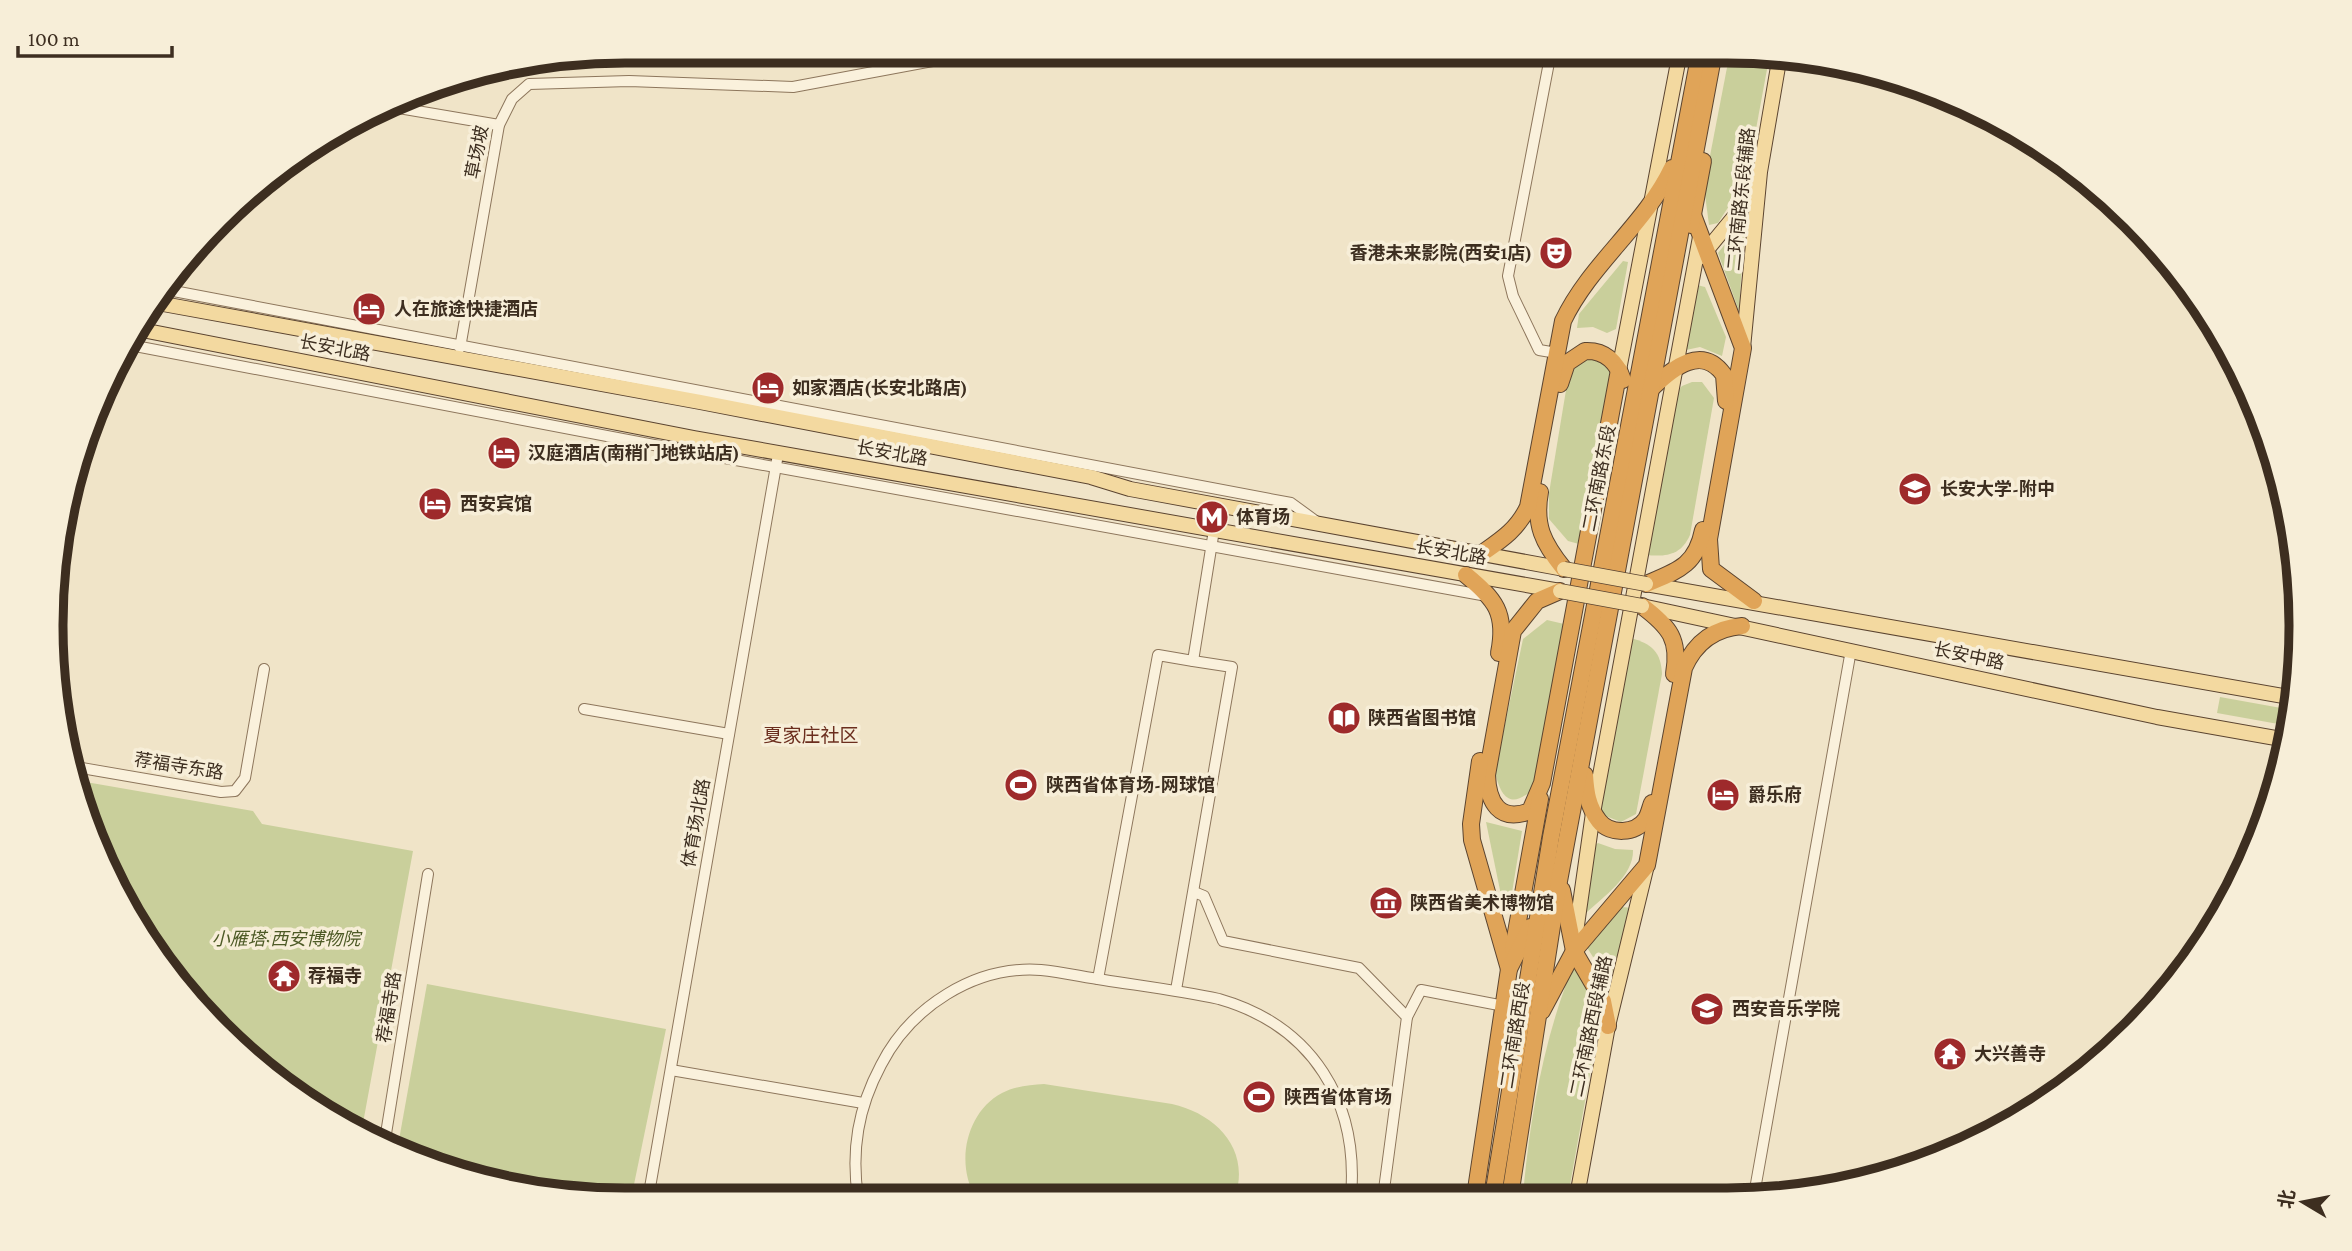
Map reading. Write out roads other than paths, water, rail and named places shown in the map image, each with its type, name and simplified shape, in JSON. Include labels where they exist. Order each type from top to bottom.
[{"type":"highway","name":"二环南路东段","points":[[1538,912],[1698,63]]},
{"type":"highway","name":"二环南路东段","points":[[1559,881],[1656,385],[1712,63]]},
{"type":"highway","points":[[1656,385],[1693,215],[1722,63]]},
{"type":"highway","points":[[1703,108],[1704,152]]},
{"type":"highway","points":[[1481,554],[1510,534],[1520,523],[1528,507],[1563,321],[1572,303],[1649,208],[1681,150]]},
{"type":"highway","points":[[1693,215],[1743,348],[1709,555],[1711,569],[1754,601]]},
{"type":"highway","points":[[1564,569],[1546,546],[1538,530],[1537,508],[1562,373],[1567,363],[1586,351],[1604,354],[1619,370],[1631,413]]},
{"type":"highway","points":[[1646,584],[1679,569],[1696,555],[1726,396],[1724,374],[1712,362],[1693,359],[1675,368],[1656,385]]},
{"type":"highway","points":[[1476,1188],[1509,969],[1619,370]]},
{"type":"highway","points":[[1466,575],[1491,597],[1502,624],[1502,641],[1471,824],[1472,840],[1509,969]]},
{"type":"highway","points":[[1542,783],[1530,811],[1519,815],[1504,812],[1492,804],[1487,775],[1513,632],[1537,601],[1560,591]]},
{"type":"highway","points":[[1584,750],[1586,797],[1593,813],[1601,824],[1615,831],[1634,830],[1646,819],[1652,801],[1678,651],[1662,623],[1642,606]]},
{"type":"highway","points":[[1536,1022],[1574,951],[1647,865],[1684,668],[1692,651],[1722,627],[1742,626]]},
{"type":"highway","points":[[1559,881],[1574,951],[1603,1001],[1608,1026]]},
{"type":"highway","name":"二环南路西段","points":[[1512,1188],[1559,881]]},
{"type":"highway","points":[[1509,969],[1538,912]]},
{"type":"highway","name":"二环南路西段","points":[[1492,1188],[1538,912]]},
{"type":"main road","points":[[1619,370],[1678,63]]},
{"type":"main road","name":"二环南路东段辅路","points":[[1743,348],[1758,188],[1778,66]]},
{"type":"main road","points":[[1574,951],[1578,900],[1593,813],[1695,265],[1703,244],[1758,188]]},
{"type":"main road","name":"长安北路","points":[[164,304],[459,351],[1091,477],[1130,489],[1646,584]]},
{"type":"main road","name":"长安北路","points":[[146,332],[778,459],[1213,537],[1466,575],[1642,606]]},
{"type":"main road","name":"长安中路","points":[[1646,584],[2284,696]]},
{"type":"main road","name":"长安中路","points":[[1642,606],[2157,717],[2277,738]]},
{"type":"main road","name":"二环南路西段辅路","points":[[1578,1188],[1608,1026],[1647,865]]},
{"type":"street","name":"草场坡","points":[[459,351],[499,125],[512,99],[529,84],[629,81],[793,87],[922,63]]},
{"type":"street","points":[[1549,63],[1508,276],[1513,296],[1539,350],[1557,354]]},
{"type":"street","points":[[404,109],[499,125]]},
{"type":"street","points":[[173,291],[459,351]]},
{"type":"street","points":[[137,346],[778,459]]},
{"type":"street","name":"体育场北路","points":[[650,1188],[778,459]]},
{"type":"street","points":[[1193,661],[1213,537],[1491,597]]},
{"type":"street","points":[[1755,1187],[1850,650]]},
{"type":"street","points":[[1098,979],[1157,656],[1193,661],[1232,667],[1176,990]]},
{"type":"street","name":"荐福寺东路","points":[[81,767],[221,792],[235,790],[245,778],[264,669]]},
{"type":"street","points":[[584,709],[729,734]]},
{"type":"street","name":"荐福寺路","points":[[386,1134],[428,874]]},
{"type":"street","points":[[1194,892],[1205,896],[1223,941],[1359,968],[1407,1017]]},
{"type":"street","points":[[856,1188],[855,1140],[863,1103],[894,1039],[925,1008],[959,986],[998,975],[1038,970],[1176,990],[1246,1007],[1278,1027],[1318,1064],[1348,1123],[1353,1166],[1352,1188]]},
{"type":"street","points":[[1384,1188],[1407,1017],[1421,989],[1504,1006]]},
{"type":"street","points":[[671,1070],[863,1103]]},
{"type":"place","name":"香港未来影院(西安1店)","points":[[1556,253]]},
{"type":"place","name":"人在旅途快捷酒店","points":[[369,309]]},
{"type":"place","name":"如家酒店(长安北路店)","points":[[768,388]]},
{"type":"place","name":"汉庭酒店(南稍门地铁站店)","points":[[504,453]]},
{"type":"place","name":"长安大学-附中","points":[[1915,489]]},
{"type":"place","name":"西安宾馆","points":[[435,504]]},
{"type":"place","name":"体育场","points":[[1212,517]]},
{"type":"place","name":"陕西省图书馆","points":[[1344,718]]},
{"type":"place","name":"陕西省体育场-网球馆","points":[[1021,785]]},
{"type":"place","name":"爵乐府","points":[[1723,795]]},
{"type":"place","name":"陕西省美术博物馆","points":[[1386,903]]},
{"type":"place","name":"荐福寺","points":[[284,976]]},
{"type":"place","name":"西安音乐学院","points":[[1707,1009]]},
{"type":"place","name":"大兴善寺","points":[[1950,1054]]},
{"type":"place","name":"陕西省体育场","points":[[1259,1097]]},
{"type":"district","name":"夏家庄社区","points":[[811,735]]},
{"type":"park label","name":"小雁塔·西安博物院","points":[[286,939]]}]
